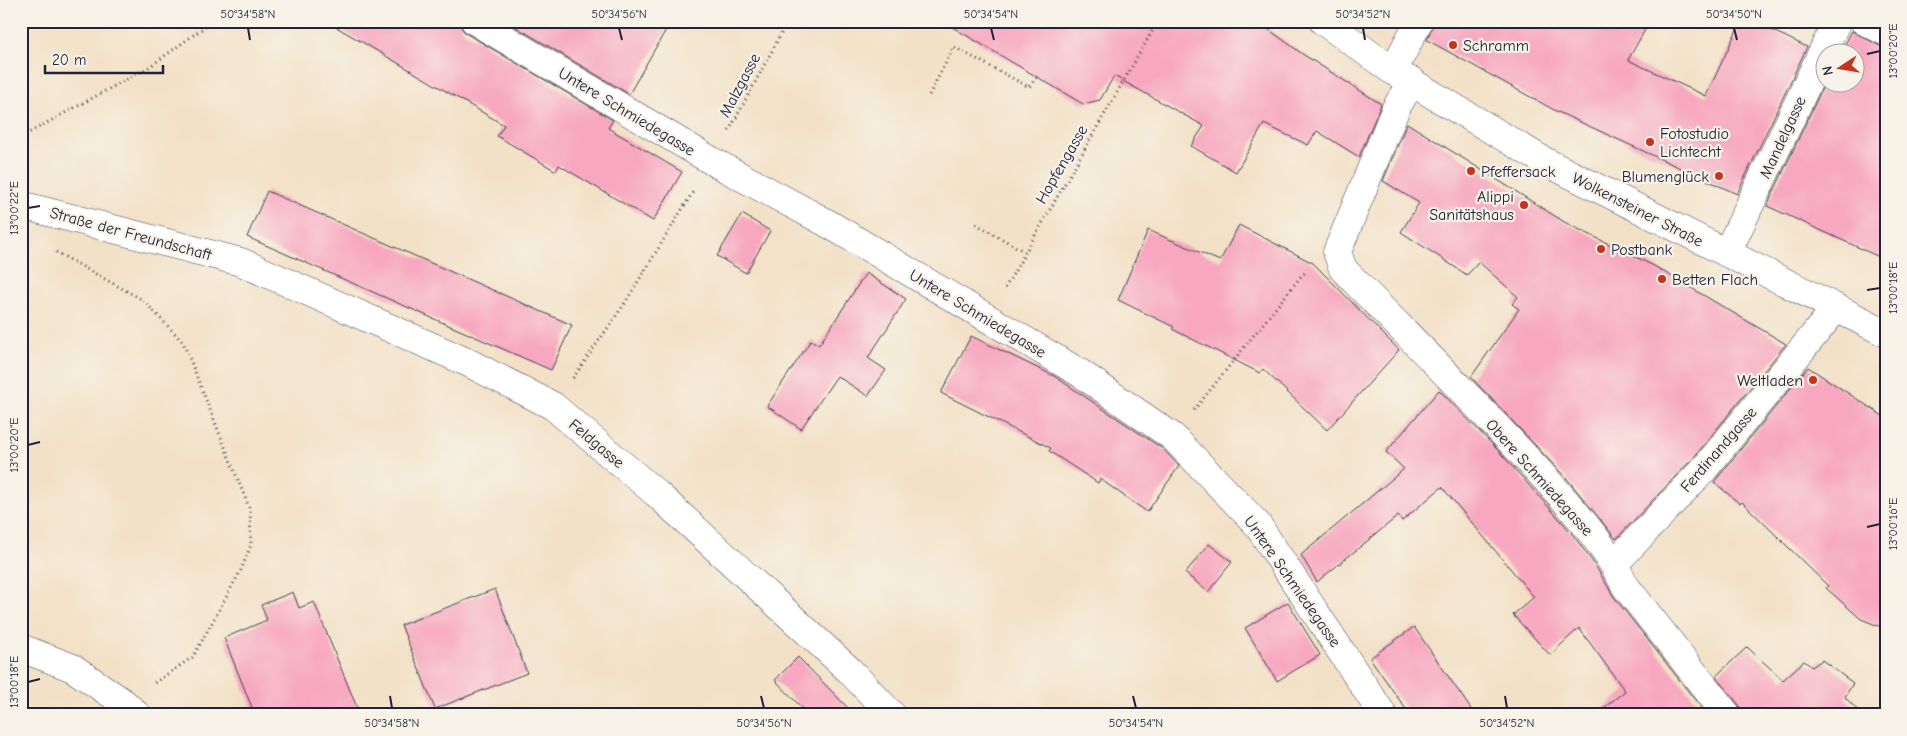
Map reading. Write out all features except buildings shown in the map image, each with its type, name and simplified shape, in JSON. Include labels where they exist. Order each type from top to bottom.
[{"type":"street","name":"Untere Schmiedegasse","points":[[475,21],[712,161],[827,223],[1080,373],[1173,437],[1257,524],[1383,715]]},
{"type":"street","name":"Wolkensteiner Straße","points":[[1323,21],[1402,76],[1544,161],[1886,333]]},
{"type":"street","points":[[1337,252],[1396,108],[1402,76],[1419,21]]},
{"type":"street","name":"Mandelgasse","points":[[1727,253],[1838,21]]},
{"type":"street","points":[[1864,21],[1886,32]]},
{"type":"street","name":"Straße der Freundschaft","points":[[21,205],[241,262]]},
{"type":"street","name":"Obere Schmiedegasse","points":[[1337,252],[1343,269],[1512,442],[1569,505],[1614,564],[1626,588],[1727,715]]},
{"type":"street","name":"Feldgasse","points":[[241,262],[469,363],[553,406],[657,494],[849,670],[892,715]]},
{"type":"street","name":"Ferdinandgasse","points":[[1614,564],[1704,468],[1836,308]]},
{"type":"street","points":[[21,648],[73,668],[131,709]]},
{"type":"path","points":[[21,138],[150,66],[213,21]]},
{"type":"path","name":"Malzgasse","points":[[553,406],[625,303],[712,161],[788,21]]},
{"type":"path","name":"Hopfengasse","points":[[986,318],[1027,253],[1158,21]]},
{"type":"path","points":[[929,95],[954,47],[1029,87],[1037,77]]},
{"type":"path","points":[[976,224],[1027,253]]},
{"type":"path","points":[[52,250],[144,300],[183,342],[250,510],[250,545],[244,562],[193,657],[131,709]]},
{"type":"path","points":[[1173,437],[1302,275],[1337,252]]},
{"type":"place","name":"Schramm","points":[[1453,45]]},
{"type":"place","name":"Fotostudio Lichtecht","points":[[1650,142]]},
{"type":"place","name":"Pfeffersack","points":[[1471,171]]},
{"type":"place","name":"Blumenglück","points":[[1719,176]]},
{"type":"place","name":"Alippi Sanitätshaus","points":[[1524,205]]},
{"type":"place","name":"Postbank","points":[[1601,249]]},
{"type":"place","name":"Betten Flach","points":[[1662,279]]},
{"type":"place","name":"Weltladen","points":[[1813,380]]}]
